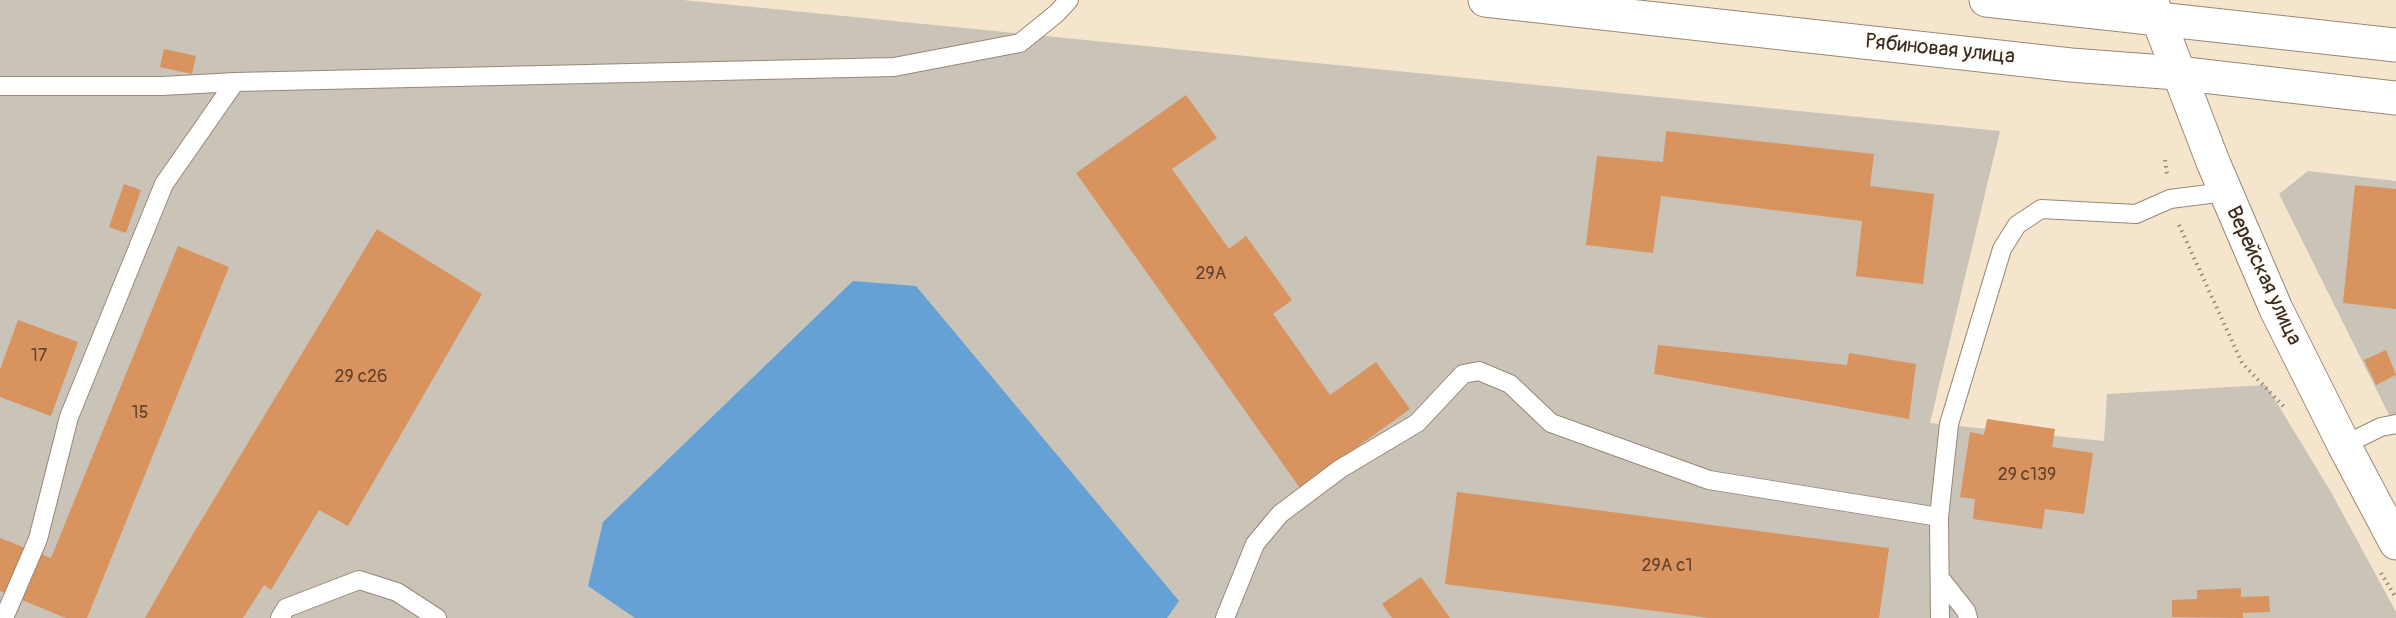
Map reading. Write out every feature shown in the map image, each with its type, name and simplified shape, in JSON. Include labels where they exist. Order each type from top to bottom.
[{"type":"main road","name":"Рябиновая улица","points":[[1485,0],[2059,64],[2177,73],[2396,98]]},
{"type":"main road","points":[[1986,0],[2154,9],[2396,45]]},
{"type":"main road","name":"Верейская улица","points":[[2154,9],[2225,192],[2276,309],[2344,445],[2387,555]]},
{"type":"lane","points":[[0,86],[162,86],[235,82],[894,67],[1020,43],[1057,13],[1069,0]]},
{"type":"lane","points":[[4,618],[38,539],[69,417],[164,184],[235,82]]},
{"type":"lane","points":[[1940,618],[1939,517],[1949,424],[2002,249],[2017,225],[2041,209],[2136,214],[2170,199],[2225,192]]},
{"type":"lane","points":[[1225,618],[1255,544],[1280,514],[1340,469],[1418,423],[1463,374],[1479,371],[1510,384],[1551,423],[1709,480],[1939,517]]},
{"type":"lane","points":[[2344,445],[2381,427],[2396,424]]},
{"type":"lane","points":[[1940,578],[1966,611],[1968,618]]},
{"type":"lane","points":[[280,618],[286,608],[358,580],[397,592],[437,618]]},
{"type":"path","points":[[2165,160],[2170,199],[2177,221],[2242,363],[2284,405],[2290,415]]},
{"type":"path","points":[[2387,555],[2396,598]]},
{"type":"shaded area","points":[[0,0],[683,0],[2000,131],[1930,423],[2104,441],[2107,394],[2266,385],[2331,492],[2396,612],[2396,618],[0,618]]},
{"type":"shaded area","points":[[2308,171],[2396,181],[2396,429],[2279,194]]},
{"type":"water","points":[[853,281],[916,286],[1179,601],[1167,618],[635,618],[588,586],[603,522]]},
{"type":"building","points":[[164,49],[196,56],[192,74],[160,67]]},
{"type":"building","points":[[1186,95],[1217,138],[1172,169],[1229,249],[1246,236],[1292,300],[1273,314],[1330,395],[1376,362],[1410,409],[1300,488],[1076,173]]},
{"type":"building","points":[[1666,131],[1874,154],[1870,186],[1934,194],[1923,284],[1856,276],[1862,221],[1661,196],[1653,253],[1586,245],[1597,156],[1663,162]]},
{"type":"building","points":[[124,184],[141,190],[126,233],[109,227]]},
{"type":"building","points":[[2355,185],[2396,189],[2396,309],[2343,303]]},
{"type":"building","points":[[377,229],[482,294],[348,526],[319,510],[271,590],[264,585],[243,618],[145,618],[190,539]]},
{"type":"building","points":[[178,246],[229,267],[87,618],[66,618],[0,591],[0,538],[51,558]]},
{"type":"building","points":[[18,320],[78,342],[51,416],[0,397],[0,370]]},
{"type":"building","points":[[1658,345],[1847,365],[1849,353],[1916,364],[1909,419],[1654,374]]},
{"type":"building","points":[[2386,350],[2396,375],[2376,385],[2364,360]]},
{"type":"building","points":[[1987,419],[2055,429],[2052,447],[2093,453],[2084,514],[2045,509],[2042,529],[1973,519],[1975,499],[1960,497],[1970,432],[1984,435]]},
{"type":"building","points":[[1457,492],[1889,548],[1879,618],[1710,618],[1445,584]]},
{"type":"building","points":[[1421,577],[1450,618],[1392,618],[1382,604]]},
{"type":"building","points":[[2241,588],[2241,597],[2269,596],[2270,612],[2243,613],[2243,618],[2172,617],[2172,600],[2197,599],[2197,590]]}]
